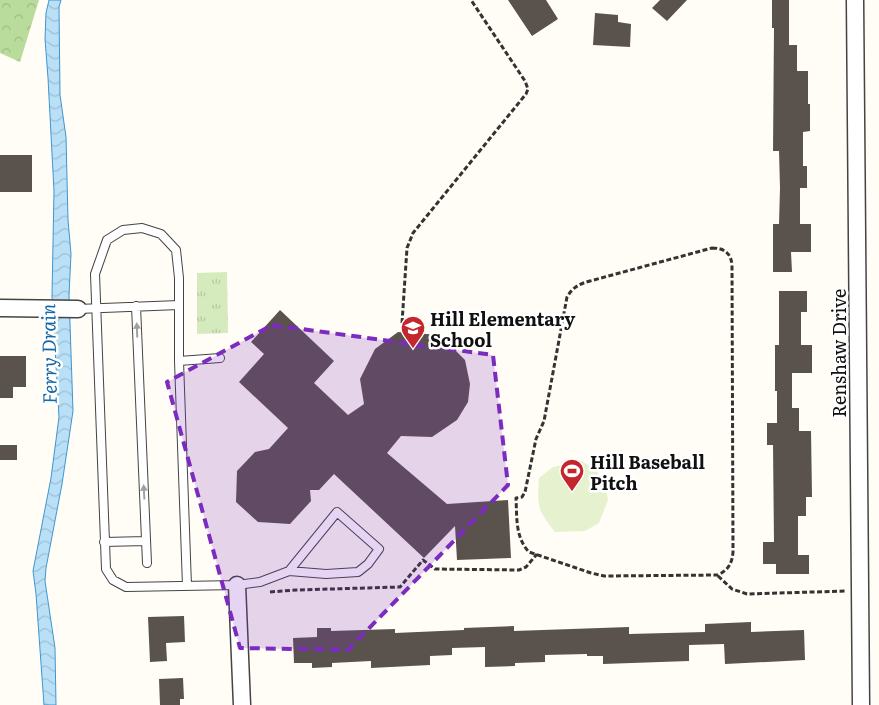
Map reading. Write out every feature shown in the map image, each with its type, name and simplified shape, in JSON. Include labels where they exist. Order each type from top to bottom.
[{"type":"street","name":"Renshaw Drive","points":[[855,0],[861,705]]},
{"type":"street","points":[[0,308],[75,309]]},
{"type":"street","points":[[237,585],[242,705]]},
{"type":"lane","points":[[187,586],[176,250],[161,234],[142,228],[123,230],[107,240],[95,274],[106,569],[113,580],[126,587],[187,586],[237,585],[260,582],[289,571],[337,512],[379,549],[368,564],[358,572],[303,574],[289,571]]},
{"type":"lane","points":[[75,309],[179,305]]},
{"type":"lane","points":[[136,306],[147,563]]},
{"type":"lane","points":[[179,362],[220,358]]},
{"type":"lane","points":[[104,542],[146,541]]},
{"type":"path","points":[[402,323],[407,248],[413,233],[526,94],[528,89],[525,81],[470,0]]},
{"type":"path","points":[[720,248],[727,252],[732,258],[733,552],[732,561],[728,568],[718,575],[604,576],[537,554],[529,552],[522,545],[519,537],[516,498],[522,497],[525,492],[536,439],[544,421],[567,297],[572,289],[584,283],[704,250],[720,248]]},
{"type":"path","points":[[264,593],[296,590],[400,587],[424,560],[435,570],[519,570],[526,567],[537,554]]},
{"type":"path","points":[[718,575],[732,589],[747,594],[849,591]]},
{"type":"highlighted area","points":[[272,325],[493,355],[508,485],[348,650],[240,648],[167,382]]},
{"type":"green space","points":[[0,0],[39,0],[20,62],[0,53]]},
{"type":"green space","points":[[227,272],[228,333],[197,334],[197,273]]},
{"type":"green space","name":"Hill Baseball Pitch","points":[[581,461],[594,468],[605,483],[608,500],[599,523],[585,531],[555,532],[545,518],[538,502],[539,478],[553,467]]},
{"type":"water","name":"Ferry Drain","points":[[49,0],[61,0],[59,7],[60,95],[66,137],[68,220],[71,254],[69,295],[73,411],[45,581],[55,648],[56,705],[44,705],[33,571],[51,478],[59,417],[52,296],[54,191],[45,39],[46,13]]},
{"type":"building","points":[[508,0],[546,0],[558,19],[532,36]]},
{"type":"building","points":[[660,0],[687,0],[667,21],[652,8]]},
{"type":"building","points":[[772,0],[789,0],[789,45],[797,45],[797,71],[808,71],[810,131],[803,132],[803,166],[807,166],[807,188],[800,188],[800,224],[811,224],[811,252],[791,252],[792,272],[773,272],[773,224],[779,224],[780,188],[779,151],[773,151],[774,28],[772,28]]},
{"type":"building","points":[[595,13],[618,15],[618,22],[631,24],[630,47],[593,45]]},
{"type":"building","points":[[0,155],[32,155],[32,192],[0,192]]},
{"type":"building","points":[[779,291],[807,291],[807,312],[801,312],[801,345],[812,345],[812,373],[792,373],[792,408],[799,408],[799,431],[811,431],[812,497],[806,497],[806,516],[798,516],[798,555],[809,555],[809,574],[776,574],[776,564],[763,564],[763,542],[774,542],[773,445],[767,445],[767,423],[777,423],[775,345],[779,345]]},
{"type":"building","points":[[280,310],[334,361],[314,383],[348,415],[364,404],[360,379],[375,349],[398,332],[440,335],[465,360],[470,384],[468,402],[457,420],[432,437],[401,436],[387,453],[447,504],[508,500],[511,558],[457,560],[455,526],[424,558],[334,474],[319,490],[310,490],[311,501],[290,524],[258,522],[236,502],[237,471],[255,452],[269,449],[288,428],[239,382],[264,354],[251,342]]},
{"type":"building","points":[[0,356],[26,356],[26,387],[13,387],[13,398],[0,398]]},
{"type":"building","points":[[0,445],[17,445],[17,460],[0,460]]},
{"type":"building","points":[[184,616],[185,642],[166,643],[167,661],[150,662],[148,617]]},
{"type":"building","points":[[751,622],[751,632],[804,630],[805,660],[725,664],[724,644],[689,645],[689,661],[603,664],[603,656],[587,656],[587,654],[545,655],[545,662],[485,667],[485,647],[452,648],[452,655],[430,656],[430,665],[371,668],[371,661],[332,663],[332,667],[312,668],[312,663],[294,663],[293,638],[317,637],[317,628],[331,628],[331,631],[395,629],[395,633],[514,626],[514,631],[629,627],[629,634],[705,632],[705,624]]},
{"type":"building","points":[[183,678],[184,699],[180,699],[180,705],[160,705],[159,679]]},
{"type":"place","name":"Hill Elementary School","points":[[413,349]]},
{"type":"place","name":"Hill Baseball Pitch","points":[[572,492]]}]
